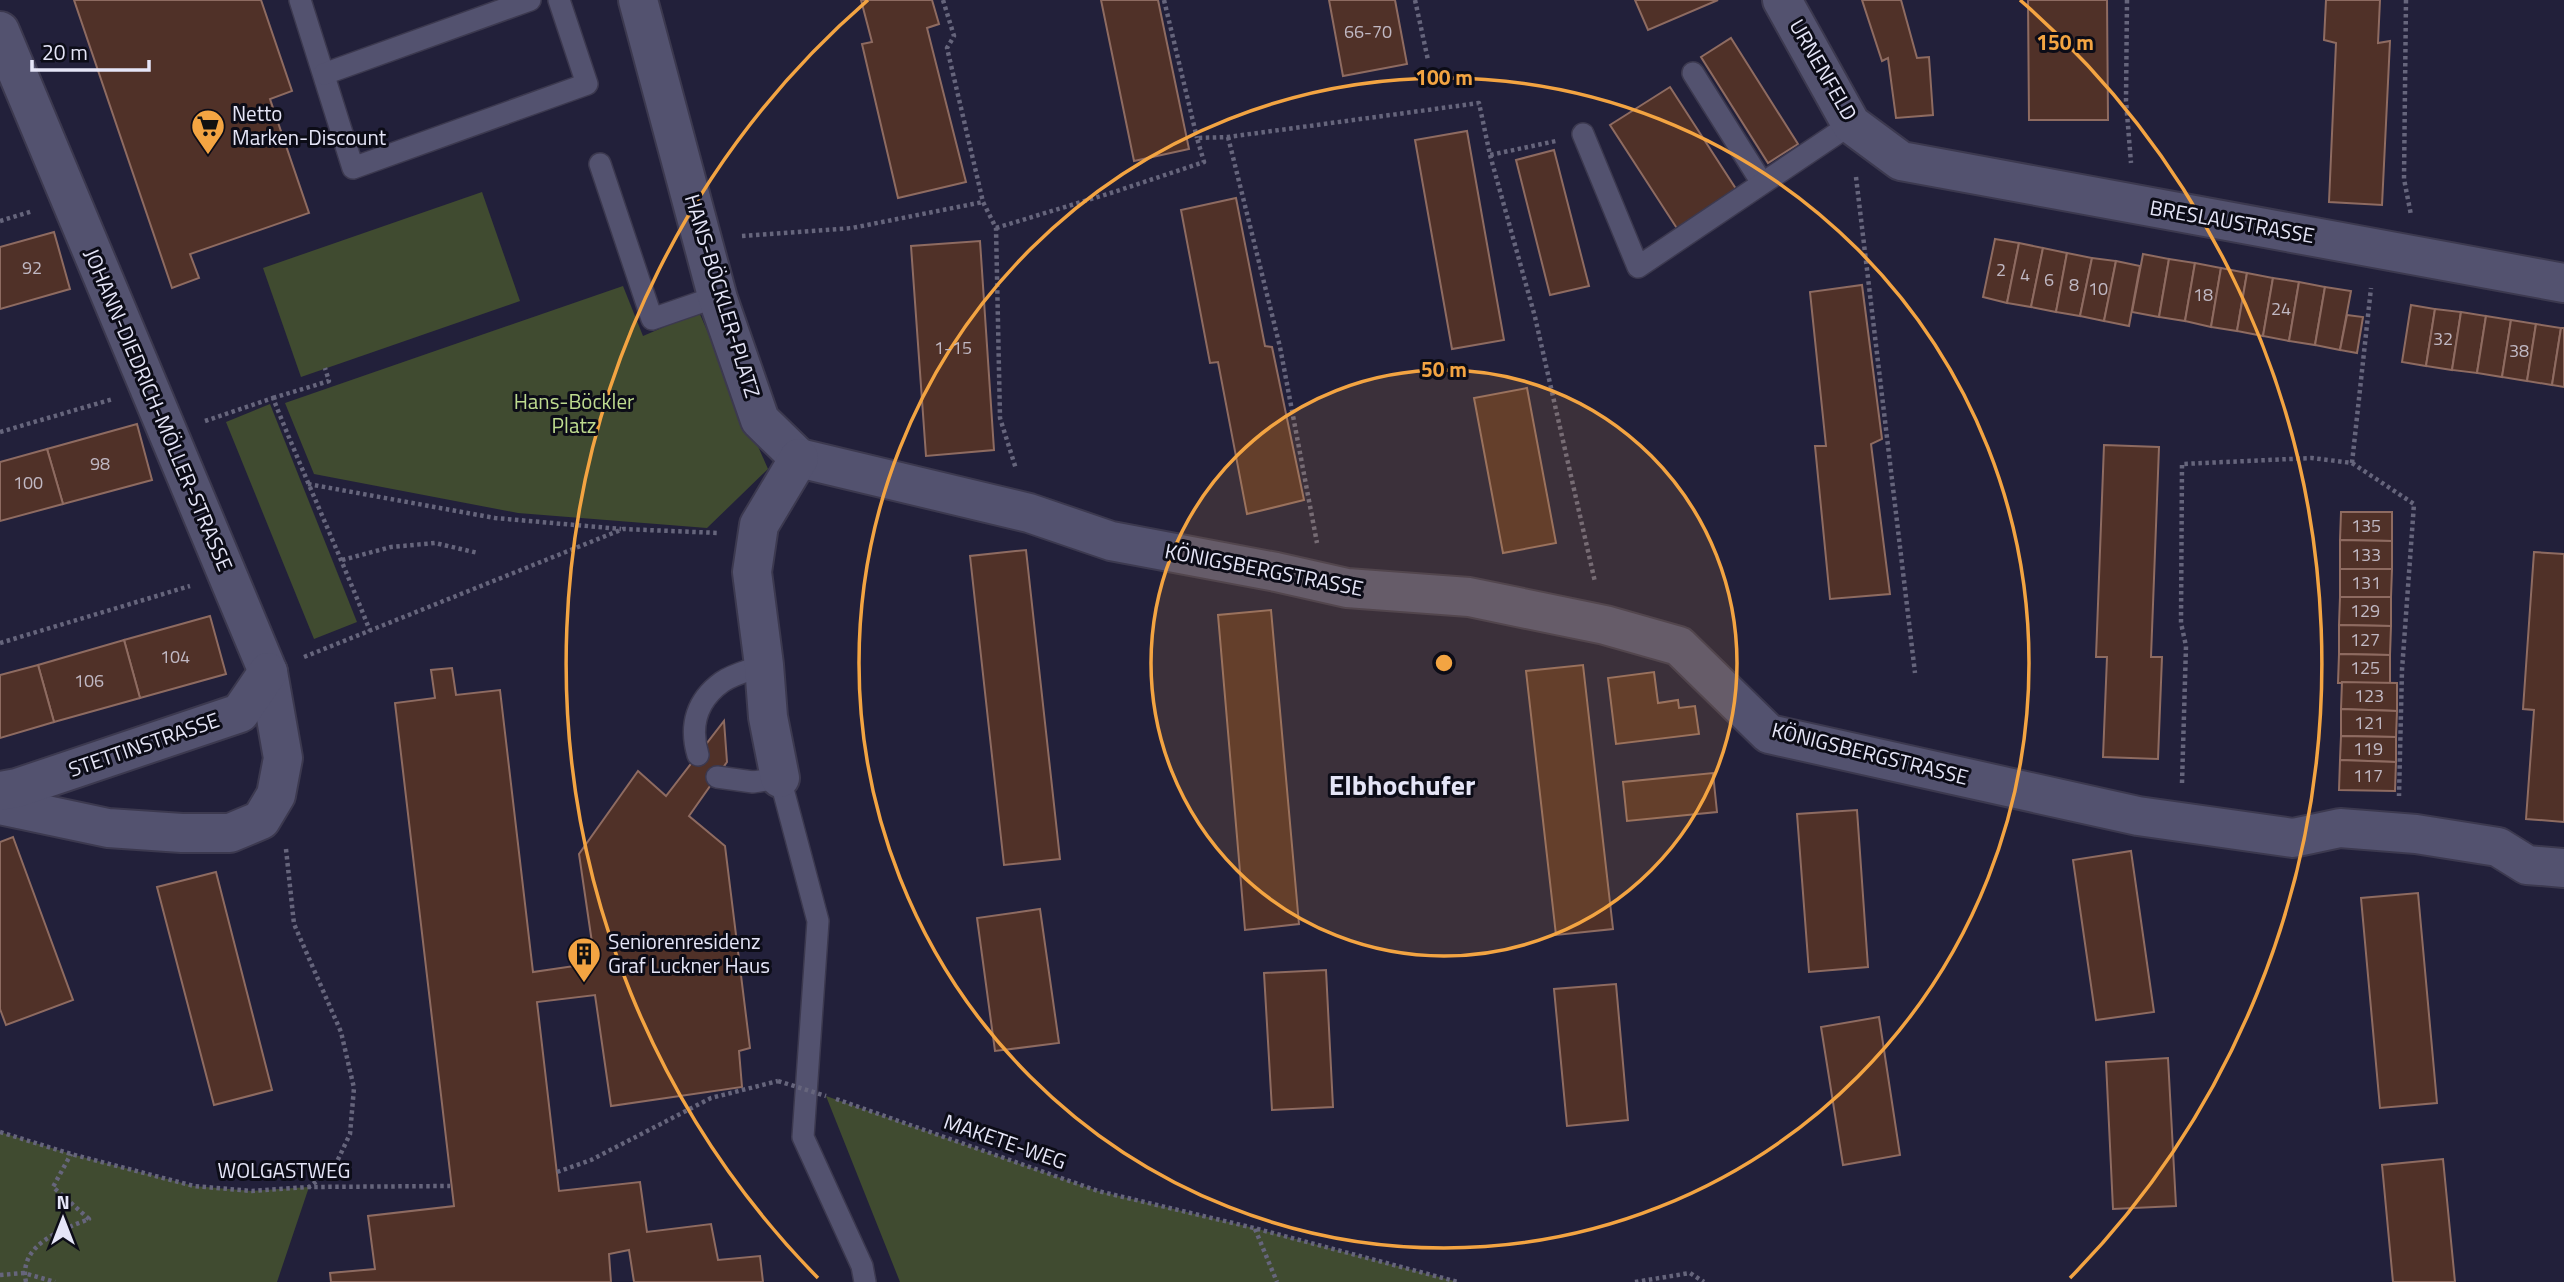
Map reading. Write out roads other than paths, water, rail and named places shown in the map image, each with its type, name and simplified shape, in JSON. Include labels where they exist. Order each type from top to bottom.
[{"type":"street","name":"HANS-BÖCKLER-PLATZ","points":[[638,0],[718,299],[760,420],[799,458]]},
{"type":"street","name":"URNENFELD","points":[[1782,0],[1851,124],[1901,161]]},
{"type":"street","name":"JOHANN-DIEDRICH-MÖLLER-STRASSE","points":[[0,31],[268,672],[283,758],[276,795],[261,820],[230,833],[108,828],[0,805]]},
{"type":"street","name":"BRESLAUSTRASSE","points":[[1901,161],[2564,283]]},
{"type":"street","name":"KÖNIGSBERGSTRASSE","points":[[799,458],[1029,513],[1111,541],[1347,588],[1469,597],[1605,625],[1679,646],[1769,734],[2138,816],[2293,838],[2340,828],[2416,834],[2498,848],[2527,865],[2564,868]]},
{"type":"street","points":[[780,778],[768,717],[752,572],[759,524],[799,458]]},
{"type":"street","name":"STETTINSTRASSE","points":[[0,791],[17,788],[240,713],[268,672]]},
{"type":"lane","points":[[300,0],[353,168],[587,84],[559,0]]},
{"type":"lane","points":[[324,74],[530,0]]},
{"type":"lane","points":[[1693,73],[1762,183]]},
{"type":"lane","points":[[1583,134],[1639,267],[1851,124]]},
{"type":"lane","points":[[600,164],[652,319],[704,300],[718,299]]},
{"type":"lane","points":[[698,755],[694,740],[698,707],[723,681],[764,665]]},
{"type":"lane","points":[[717,777],[753,782],[780,778],[818,921],[803,1137],[863,1266],[866,1282]]},
{"type":"place","name":"Netto Marken-Discount","points":[[208,156]]},
{"type":"place","name":"Seniorenresidenz Graf Luckner Haus","points":[[584,984]]},
{"type":"district","name":"Elbhochufer","points":[[1402,785]]},
{"type":"park label","name":"Hans-Böckler Platz","points":[[574,414]]}]
